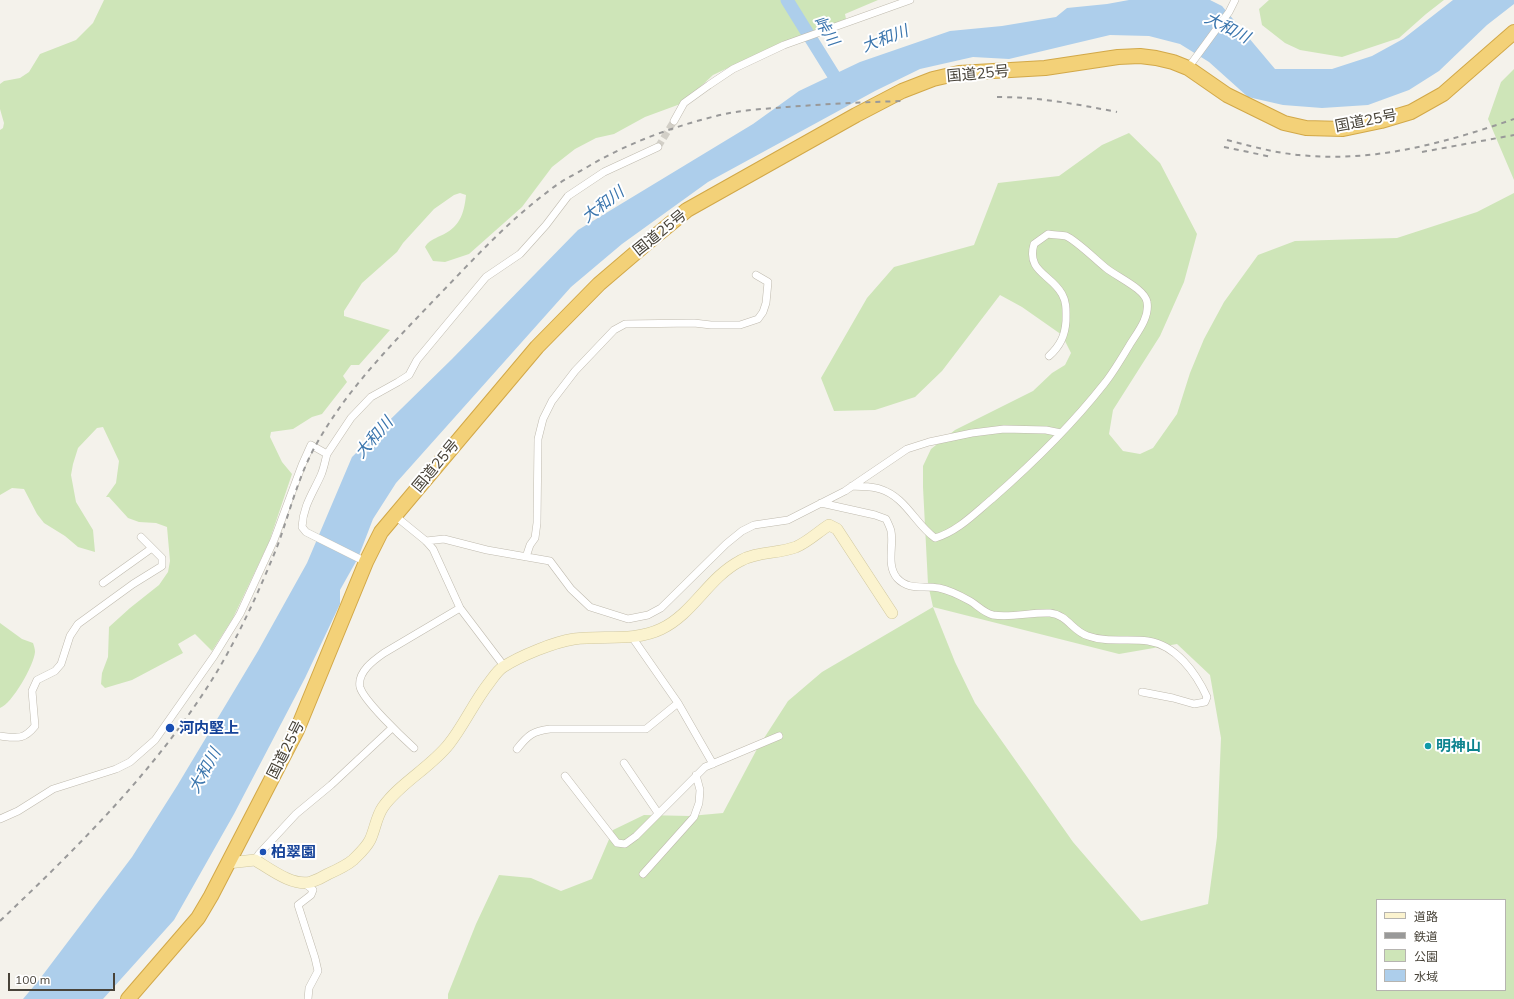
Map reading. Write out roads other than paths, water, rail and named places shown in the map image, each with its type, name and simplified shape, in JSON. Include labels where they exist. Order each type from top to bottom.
[{"type":"highway","name":"国道25号","points":[[128,999],[198,918],[211,896],[297,730],[361,560],[394,516],[537,347],[599,284],[687,210],[882,101],[902,91],[933,79],[959,72],[1045,68],[1118,57],[1140,56],[1190,65],[1227,95],[1284,123],[1306,128],[1343,129],[1381,121],[1411,112],[1443,94],[1514,32]]},
{"type":"street","points":[[674,121],[684,103],[733,69],[784,45],[910,0]]},
{"type":"street","points":[[1190,65],[1229,12],[1234,0]]},
{"type":"street","points":[[361,560],[306,532],[302,527],[302,521],[308,498],[321,475],[327,454],[351,418],[371,398],[408,375],[417,360],[486,277],[520,254],[546,225],[568,196],[604,172],[658,147]]},
{"type":"street","points":[[852,486],[877,488],[895,497],[907,507],[935,538],[951,531],[975,514],[1016,478],[1061,434],[1105,384],[1139,329],[1146,313],[1147,302],[1141,292],[1111,272],[1066,236],[1048,234],[1034,244],[1031,253],[1032,260],[1036,268],[1062,294],[1066,305],[1065,331],[1056,350],[1049,356]]},
{"type":"street","points":[[526,557],[530,545],[535,538],[537,523],[538,439],[542,425],[552,402],[575,372],[614,330],[624,324],[694,323],[711,325],[740,325],[758,319],[763,312],[766,303],[768,282],[756,275]]},
{"type":"street","points":[[426,541],[444,539],[488,550],[550,561],[571,589],[590,607],[628,619],[648,614],[661,608],[726,544],[742,531],[754,525],[788,520],[852,486],[907,449],[929,442],[1004,430],[1046,430],[1061,434]]},
{"type":"street","points":[[0,819],[18,811],[53,789],[116,769],[130,762],[155,740],[214,656],[240,614],[274,540],[311,445],[327,454]]},
{"type":"street","points":[[821,503],[875,515],[886,519],[891,530],[892,570],[897,578],[907,586],[939,588],[959,595],[985,612],[993,615],[1009,616],[1050,613],[1061,616],[1068,620],[1078,632],[1099,640],[1148,641],[1162,646],[1175,654],[1188,666],[1207,697],[1205,702],[1194,704],[1142,692]]},
{"type":"street","points":[[394,516],[426,541],[433,549],[460,608],[504,666]]},
{"type":"street","points":[[228,863],[255,860],[276,873],[294,881],[302,882],[310,882],[337,870],[352,861],[364,849],[370,840],[376,822],[384,806],[448,746],[480,695],[504,666],[545,647],[575,639],[632,637],[660,630],[674,622],[722,573],[740,561],[754,555],[784,551],[796,547],[808,541],[829,525],[837,529],[892,613]]},
{"type":"street","points":[[0,736],[15,738],[28,735],[35,726],[32,691],[37,680],[55,670],[61,664],[70,636],[78,624],[133,584],[162,566],[162,558],[141,537]]},
{"type":"street","points":[[103,583],[152,548]]},
{"type":"street","points":[[414,748],[392,728],[363,693],[360,686],[362,674],[373,661],[384,653],[460,608]]},
{"type":"street","points":[[632,637],[678,704],[713,764]]},
{"type":"street","points":[[517,749],[536,730],[550,728],[646,729],[678,704]]},
{"type":"street","points":[[255,860],[296,814],[331,785],[392,728]]},
{"type":"street","points":[[565,776],[617,843],[625,844],[636,836],[705,767],[779,736]]},
{"type":"street","points":[[624,763],[658,813]]},
{"type":"street","points":[[643,874],[694,817],[699,803],[700,790],[696,775]]},
{"type":"street","points":[[302,882],[313,890],[311,894],[298,905],[318,971],[309,988],[308,999]]},
{"type":"water","name":"大和川","points":[[1129,0],[1210,0],[1222,6],[1275,69],[1332,69],[1372,56],[1403,39],[1453,0],[1514,0],[1514,4],[1487,25],[1439,71],[1409,90],[1368,105],[1322,108],[1283,105],[1248,97],[1209,62],[1180,44],[1149,36],[1110,35],[1009,59],[973,57],[920,69],[875,91],[708,182],[622,244],[571,287],[396,483],[373,519],[358,558],[340,590],[340,604],[305,678],[234,814],[174,920],[103,999],[23,999],[132,857],[177,786],[258,651],[307,563],[352,457],[452,359],[578,230],[753,124],[799,91],[860,62],[950,31],[1002,26],[1056,17],[1067,8]]},
{"type":"waterway","name":"峠川","points":[[787,0],[836,79]]},
{"type":"tunnel","points":[[658,147],[674,121]]},
{"type":"railway","points":[[997,97],[1043,100],[1117,112]]},
{"type":"railway","points":[[0,921],[89,833],[145,772],[171,739],[218,670],[242,625],[277,547],[310,456],[329,423],[372,367],[477,255],[505,228],[559,183],[604,158],[651,136],[700,120],[734,112],[760,109],[905,101]]},
{"type":"railway","points":[[1227,140],[1290,154],[1327,157],[1354,156],[1408,149],[1435,143],[1514,119]]},
{"type":"railway","points":[[1422,152],[1514,135]]},
{"type":"railway","points":[[1224,147],[1272,157]]},
{"type":"place","name":"河内堅上","points":[[170,728]]},
{"type":"place","name":"明神山","points":[[1428,746]]},
{"type":"place","name":"柏翠園","points":[[263,852]]}]
